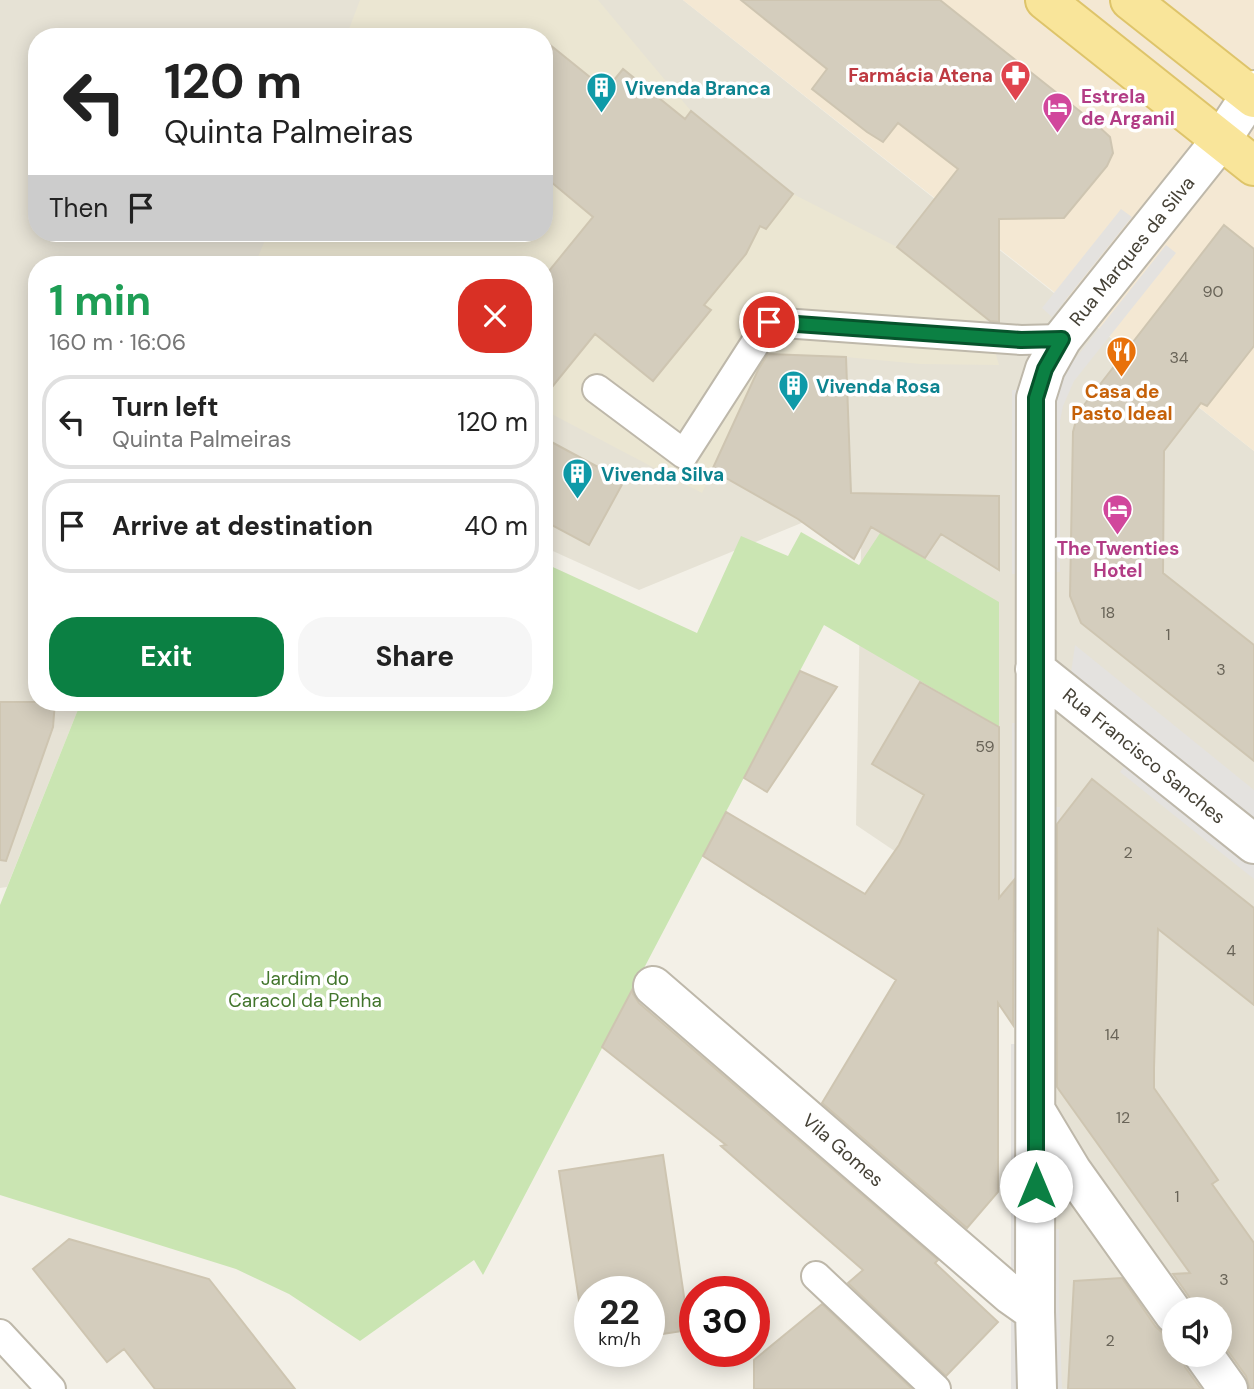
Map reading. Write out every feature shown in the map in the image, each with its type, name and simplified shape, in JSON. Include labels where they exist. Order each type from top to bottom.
[{"type":"main road","points":[[1045,0],[1254,166]]},
{"type":"main road","points":[[1130,0],[1253,94]]},
{"type":"street","name":"Rua Marques da Silva","points":[[1037,1389],[1036,398],[1045,369],[1062,339],[1221,140],[1253,94]]},
{"type":"street","name":"Rua Francisco Sanches","points":[[1035,669],[1254,844]]},
{"type":"street","name":"Vila Gomes","points":[[653,986],[1035,1312]]},
{"type":"street","points":[[1036,1111],[1072,1171],[1162,1297]]},
{"type":"street","points":[[1212,1367],[1228,1389]]},
{"type":"lane","points":[[597,389],[684,454],[769,322],[1021,340],[1062,339]]},
{"type":"lane","points":[[816,1276],[936,1389]]},
{"type":"lane","points":[[0,1334],[51,1389]]},
{"type":"shaded area","points":[[0,0],[683,0],[1254,451],[1254,1389],[1055,1389],[1053,958],[856,825],[862,498],[639,590],[553,551],[553,256],[28,256],[28,711],[77,711],[7,887],[0,888]]},
{"type":"shaded area","points":[[360,0],[598,0],[691,111],[793,194],[897,247],[985,317],[999,365],[920,364],[846,357],[765,354],[702,493],[553,415],[553,256],[258,256],[264,242],[553,242],[553,28],[349,28]]},
{"type":"shaded area","points":[[683,0],[1254,0],[1254,451],[1044,284]]},
{"type":"shaded area","points":[[1121,209],[1132,217],[1052,317],[1042,308]]},
{"type":"shaded area","points":[[1166,245],[1176,253],[1074,381],[1063,406],[1060,421],[1060,572],[1047,572],[1047,419],[1063,374]]},
{"type":"shaded area","points":[[1012,390],[1025,390],[1025,574],[1012,574]]},
{"type":"shaded area","points":[[1075,645],[1254,790],[1254,827],[1070,680]]},
{"type":"shaded area","points":[[1012,723],[1025,723],[1024,918],[1012,918]]},
{"type":"shaded area","points":[[1129,760],[1254,860],[1254,879],[1120,772]]},
{"type":"shaded area","points":[[1046,807],[1060,807],[1059,1073],[1046,1073]]},
{"type":"shaded area","points":[[1011,1044],[1024,1044],[1024,1263],[1011,1270]]},
{"type":"shaded area","points":[[1046,1229],[1059,1229],[1062,1389],[1049,1389]]},
{"type":"shaded area","points":[[1011,1321],[1024,1321],[1024,1389],[1011,1389]]},
{"type":"green space","name":"Jardim do Caracol da Penha","points":[[882,530],[999,602],[999,727],[824,625],[483,1275],[474,1260],[360,1341],[289,1294],[236,1269],[0,1195],[0,905],[77,711],[553,711],[553,567],[697,633],[741,536],[788,556],[801,532],[859,565]]},
{"type":"building","points":[[741,0],[940,0],[1110,137],[1113,153],[1107,166],[1064,218],[999,219],[999,322],[990,321],[897,247],[958,169],[898,123],[883,142],[867,132],[812,89],[827,69]]},
{"type":"building","points":[[553,47],[606,90],[623,69],[685,119],[691,111],[793,194],[766,229],[760,226],[746,254],[704,305],[711,310],[653,381],[595,334],[553,386],[553,266],[593,217],[553,184]]},
{"type":"building","points":[[1224,225],[1254,249],[1254,346],[1207,406],[1201,403],[1164,451],[1163,573],[1254,645],[1254,761],[1081,623],[1070,596],[1073,432],[1077,417]]},
{"type":"building","name":"Vivenda Rosa","points":[[768,354],[846,357],[851,493],[999,496],[999,570],[941,534],[925,558],[871,527],[854,559],[798,519],[712,470]]},
{"type":"building","name":"Vivenda Silva","points":[[553,443],[624,481],[589,545],[553,526]]},
{"type":"building","points":[[800,671],[837,687],[767,792],[744,778]]},
{"type":"building","points":[[920,682],[999,727],[999,898],[1014,880],[1013,1025],[998,1003],[998,1192],[967,1228],[822,1103],[896,980],[703,856],[726,812],[865,894],[899,845],[924,795],[872,764]]},
{"type":"building","points":[[0,702],[28,702],[28,711],[54,711],[53,727],[6,861],[0,860]]},
{"type":"building","points":[[1092,779],[1254,908],[1254,1005],[1158,929],[1154,1088],[1218,1180],[1212,1184],[1254,1243],[1254,1389],[1250,1389],[1246,1376],[1232,1357],[1232,1297],[1189,1297],[1173,1274],[1190,1273],[1057,1087],[1057,824]]},
{"type":"building","points":[[632,990],[639,1003],[938,1260],[935,1263],[998,1322],[946,1376],[848,1283],[863,1270],[721,1146],[726,1145],[602,1047]]},
{"type":"building","points":[[663,1155],[681,1276],[679,1332],[665,1334],[665,1276],[575,1276],[559,1171]]},
{"type":"building","points":[[69,1239],[209,1279],[295,1389],[155,1389],[124,1349],[107,1362],[33,1269]]},
{"type":"building","points":[[1122,1278],[1162,1332],[1162,1367],[1185,1367],[1201,1389],[1068,1389],[1074,1281]]},
{"type":"building","points":[[822,1304],[912,1389],[754,1389],[754,1367],[770,1367],[770,1347]]},
{"type":"place","name":"Farmácia Atena","points":[[1016,102]]},
{"type":"place","name":"Vivenda Branca","points":[[602,115]]},
{"type":"place","name":"Estrela de Arganil","points":[[1058,134]]},
{"type":"place","name":"Casa de Pasto Ideal","points":[[1122,379]]},
{"type":"place","name":"Vivenda Rosa","points":[[793,413]]},
{"type":"place","name":"Vivenda Silva","points":[[578,501]]},
{"type":"place","name":"The Twenties Hotel","points":[[1118,536]]},
{"type":"route","points":[[769,322],[1021,340],[1062,339],[1045,369],[1036,398],[1036,1186]]}]
